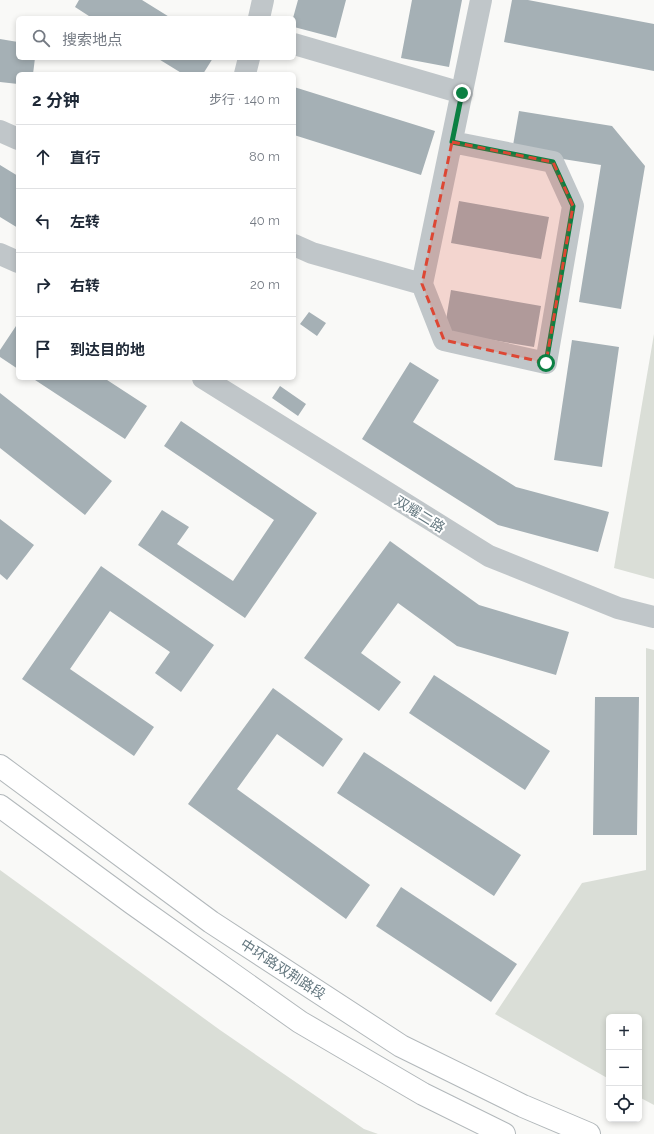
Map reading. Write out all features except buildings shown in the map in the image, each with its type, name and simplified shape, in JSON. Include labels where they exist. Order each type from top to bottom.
[{"type":"main road","name":"中环路双荆路段","points":[[0,766],[211,922],[401,1046],[523,1106],[589,1134]]},
{"type":"main road","points":[[0,806],[300,1022],[423,1094],[504,1134]]},
{"type":"street","points":[[259,16],[263,0]]},
{"type":"street","points":[[452,142],[553,162],[573,206],[546,363],[444,340],[422,284],[481,0]]},
{"type":"street","points":[[296,45],[462,93]]},
{"type":"street","points":[[246,72],[248,60]]},
{"type":"street","points":[[0,131],[16,138]]},
{"type":"street","points":[[296,245],[312,253],[422,284]]},
{"type":"street","points":[[0,254],[16,261]]},
{"type":"street","name":"双耀二路","points":[[206,380],[489,556],[618,608],[654,617]]},
{"type":"highlighted area","points":[[452,142],[553,162],[573,206],[546,363],[444,340],[422,284]]},
{"type":"shaded area","points":[[654,334],[654,579],[614,568]]},
{"type":"shaded area","points":[[646,648],[654,650],[654,1105],[642,1099],[642,1014],[606,1014],[606,1077],[495,1014],[582,883],[646,870]]},
{"type":"shaded area","points":[[0,870],[220,1030],[364,1129],[378,1134],[0,1134]]},
{"type":"route","points":[[462,93],[452,142],[553,162],[573,206],[546,363]]}]
